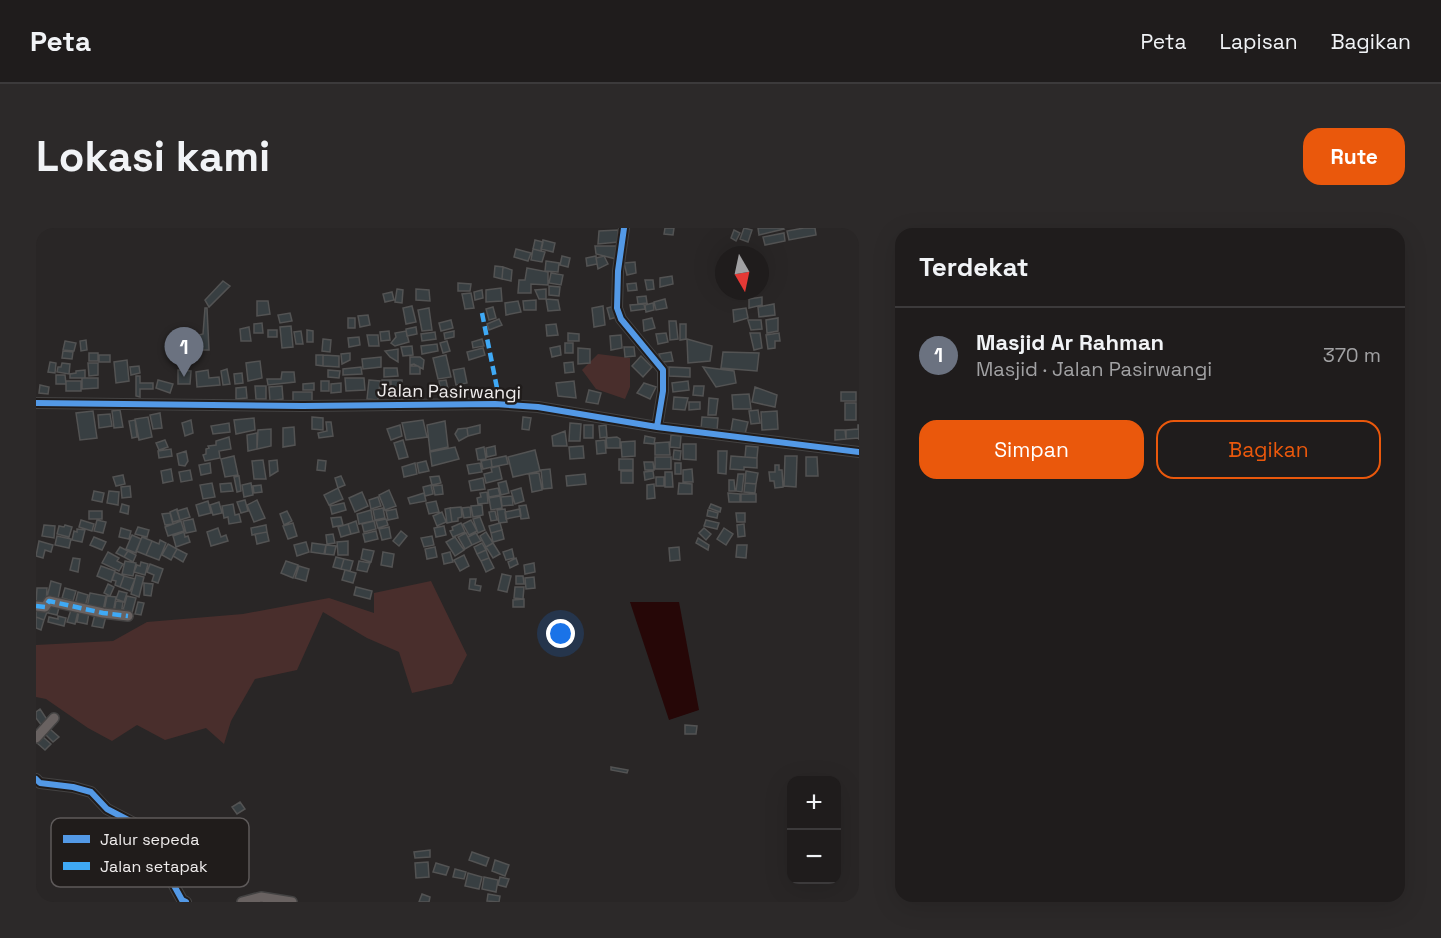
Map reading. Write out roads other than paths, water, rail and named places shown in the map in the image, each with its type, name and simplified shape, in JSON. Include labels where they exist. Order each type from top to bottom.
[{"type":"street","points":[[624,228],[618,271],[617,308],[621,319],[663,370],[663,391],[657,427]]},
{"type":"street","name":"Jalan Pasirwangi","points":[[36,403],[303,406],[495,404],[538,407],[657,427],[859,452]]},
{"type":"street","points":[[36,606],[45,607],[48,601],[51,601],[103,613],[128,616]]},
{"type":"street","points":[[36,738],[54,718]]},
{"type":"street","points":[[36,779],[40,783],[91,792],[99,803],[124,818]]},
{"type":"street","points":[[175,887],[186,902]]},
{"type":"street","points":[[242,902],[261,897],[292,902]]},
{"type":"place","name":"Masjid Ar Rahman","points":[[184,377]]}]
